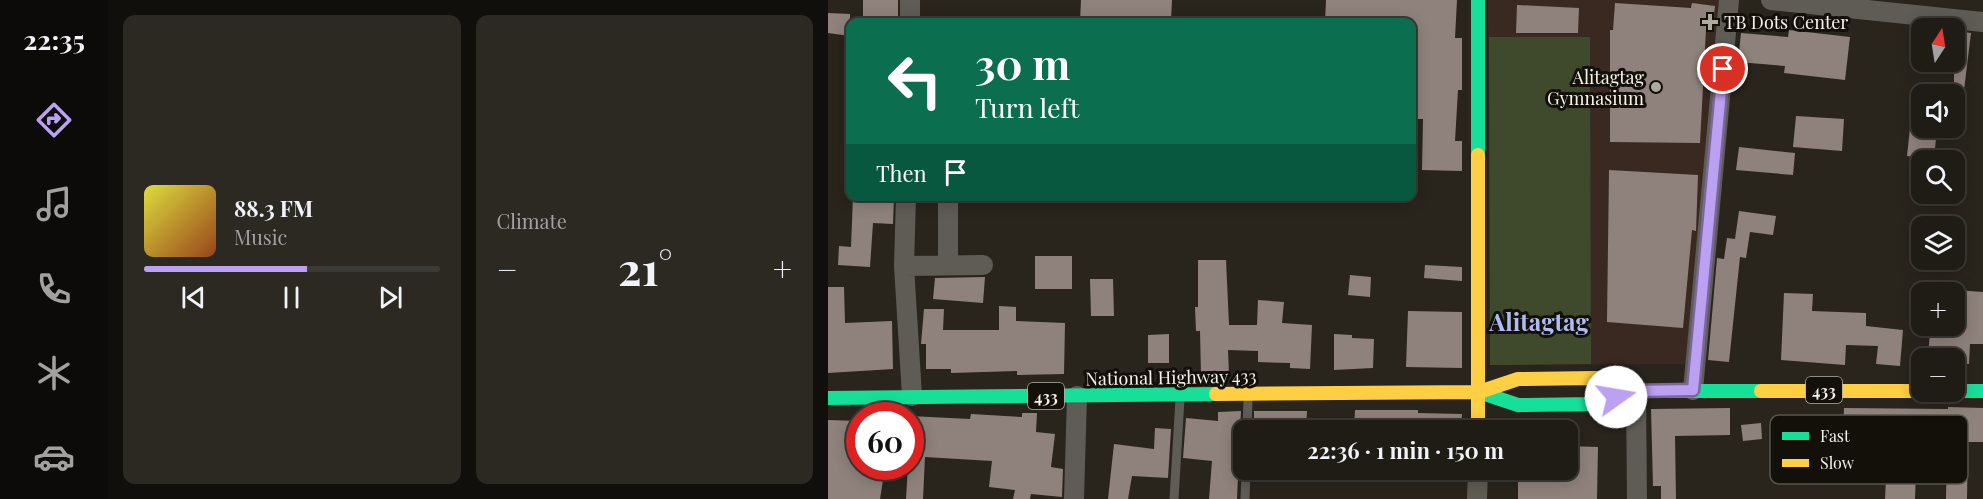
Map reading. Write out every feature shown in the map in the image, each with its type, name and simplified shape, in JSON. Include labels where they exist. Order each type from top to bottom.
[{"type":"main road","points":[[1478,0],[1478,420]]},
{"type":"main road","name":"National Highway 433","points":[[828,398],[1479,392],[1518,379],[1596,378],[1636,391]]},
{"type":"main road","name":"National Highway 433","points":[[1479,392],[1518,405],[1596,404],[1636,391],[1911,391]]},
{"type":"main road","points":[[1965,391],[1983,391]]},
{"type":"street","points":[[910,0],[910,18]]},
{"type":"street","points":[[1693,390],[1729,0]]},
{"type":"street","points":[[1771,0],[1983,22]]},
{"type":"street","points":[[906,201],[904,266],[912,396]]},
{"type":"street","points":[[948,201],[948,264]]},
{"type":"street","points":[[904,266],[983,265]]},
{"type":"street","points":[[1636,391],[1637,499]]},
{"type":"street","points":[[1074,499],[1077,396]]},
{"type":"street","points":[[1477,499],[1478,480]]},
{"type":"lane","points":[[1174,499],[1180,394]]},
{"type":"lane","points":[[1247,420],[1248,394]]},
{"type":"lane","points":[[1245,499],[1246,480]]},
{"type":"shaded area","points":[[1488,0],[1720,0],[1687,364],[1490,365]]},
{"type":"green space","points":[[1489,37],[1590,37],[1591,364],[1490,365]]},
{"type":"building","points":[[863,0],[898,0],[898,18],[863,18]]},
{"type":"building","points":[[1081,0],[1172,0],[1171,18],[1080,18]]},
{"type":"building","points":[[1326,0],[1457,0],[1455,38],[1462,38],[1462,90],[1458,90],[1455,141],[1462,141],[1462,171],[1422,170],[1423,119],[1416,119],[1416,18],[1325,18]]},
{"type":"building","name":"Alitagtag Gymnasium","points":[[1615,3],[1691,8],[1692,3],[1715,6],[1712,30],[1706,29],[1700,143],[1610,142],[1610,30],[1613,30]]},
{"type":"building","points":[[1517,5],[1579,8],[1578,33],[1516,33]]},
{"type":"building","points":[[828,13],[850,14],[850,18],[846,18],[846,35],[828,33]]},
{"type":"building","points":[[1789,30],[1850,37],[1845,80],[1784,73],[1785,66],[1738,62],[1741,33],[1788,37]]},
{"type":"building","points":[[1965,32],[1971,33],[1965,84],[1954,84],[1954,72],[1965,72]]},
{"type":"building","points":[[1796,116],[1844,119],[1842,151],[1793,147]]},
{"type":"building","points":[[1910,128],[1911,138],[1936,138],[1935,150],[1911,150],[1911,156],[1907,156]]},
{"type":"building","points":[[1739,147],[1795,153],[1793,175],[1736,170]]},
{"type":"building","points":[[1609,170],[1698,175],[1696,231],[1692,230],[1683,328],[1607,322]]},
{"type":"building","points":[[853,201],[894,201],[893,224],[873,223],[870,267],[838,265],[839,246],[851,247]]},
{"type":"building","points":[[1739,211],[1776,216],[1773,235],[1750,232],[1746,258],[1740,257],[1729,362],[1708,360],[1717,258],[1724,259],[1727,238],[1735,239]]},
{"type":"building","points":[[1035,256],[1072,256],[1072,289],[1035,289]]},
{"type":"building","points":[[1198,260],[1226,260],[1229,325],[1257,325],[1258,300],[1284,302],[1282,323],[1312,325],[1310,369],[1290,368],[1290,363],[1258,362],[1258,351],[1228,350],[1229,375],[1201,375],[1200,331],[1196,331],[1195,307],[1198,307]]},
{"type":"building","points":[[1425,265],[1462,267],[1462,281],[1424,278]]},
{"type":"building","points":[[1350,275],[1371,277],[1370,297],[1348,295]]},
{"type":"building","points":[[985,277],[983,303],[933,299],[935,278]]},
{"type":"building","points":[[1090,279],[1113,279],[1114,316],[1091,316]]},
{"type":"building","points":[[828,287],[844,287],[845,323],[892,321],[893,369],[828,373]]},
{"type":"building","points":[[1965,291],[1983,292],[1983,344],[1970,344],[1969,364],[1965,364],[1965,348],[1929,348],[1930,336],[1965,336]]},
{"type":"building","points":[[1784,293],[1813,294],[1812,311],[1866,313],[1866,326],[1903,330],[1900,366],[1876,364],[1878,346],[1846,345],[1845,365],[1781,360]]},
{"type":"building","points":[[999,306],[1016,307],[1016,321],[1065,323],[1064,374],[1017,375],[1017,371],[951,373],[951,369],[926,369],[926,344],[921,344],[924,309],[944,309],[943,330],[999,330]]},
{"type":"building","points":[[1408,311],[1462,312],[1462,368],[1406,367]]},
{"type":"building","points":[[1169,334],[1169,363],[1148,363],[1148,335]]},
{"type":"building","points":[[1334,334],[1374,339],[1373,368],[1334,370]]},
{"type":"building","points":[[1948,407],[1983,408],[1983,442],[1968,442],[1968,415],[1844,415],[1844,408],[1948,409]]},
{"type":"building","points":[[1730,408],[1730,435],[1675,436],[1676,499],[1661,499],[1661,486],[1653,486],[1651,409]]},
{"type":"building","points":[[1355,410],[1418,410],[1418,413],[1462,414],[1462,420],[1354,420]]},
{"type":"building","points":[[1241,411],[1241,420],[1233,420],[1233,480],[1238,480],[1237,499],[1209,499],[1212,461],[1183,458],[1186,418],[1218,421],[1218,412]]},
{"type":"building","points":[[1254,411],[1307,411],[1307,420],[1254,420]]},
{"type":"building","points":[[1022,413],[1037,413],[1036,432],[1055,434],[1051,467],[1063,469],[1062,497],[1031,494],[1030,499],[1013,499],[1015,490],[989,487],[992,461],[925,457],[924,478],[924,417],[970,419],[971,414],[1022,417]]},
{"type":"building","points":[[828,420],[846,421],[846,480],[883,480],[880,499],[828,499]]},
{"type":"building","points":[[1761,423],[1762,439],[1743,441],[1741,425]]},
{"type":"building","points":[[1155,428],[1171,429],[1168,478],[1132,476],[1128,499],[1108,499],[1114,444],[1154,449]]},
{"type":"building","points":[[1578,446],[1598,447],[1597,499],[1518,499],[1518,480],[1578,480]]},
{"type":"building","points":[[907,480],[924,480],[923,499],[906,499]]},
{"type":"building","points":[[1886,484],[1916,484],[1915,499],[1885,499]]},
{"type":"building","points":[[1946,484],[1967,484],[1967,499],[1946,499]]},
{"type":"traffic: fast","points":[[1478,0],[1478,155]]},
{"type":"traffic: fast","points":[[1479,392],[1518,405],[1596,404],[1636,391],[1761,391]]},
{"type":"traffic: fast","points":[[1965,391],[1983,391]]},
{"type":"traffic: fast","points":[[828,398],[1216,394]]},
{"type":"traffic: slow","points":[[1478,155],[1478,420]]},
{"type":"traffic: slow","points":[[1216,394],[1479,392],[1518,379],[1596,378],[1636,391]]},
{"type":"traffic: slow","points":[[1761,391],[1911,391]]},
{"type":"place","name":"TB Dots Center","points":[[1710,22]]},
{"type":"place","name":"Alitagtag Gymnasium","points":[[1656,87]]},
{"type":"district","name":"Alitagtag","points":[[1539,321]]},
{"type":"route","points":[[1616,397],[1636,391],[1693,390],[1723,69]]}]
